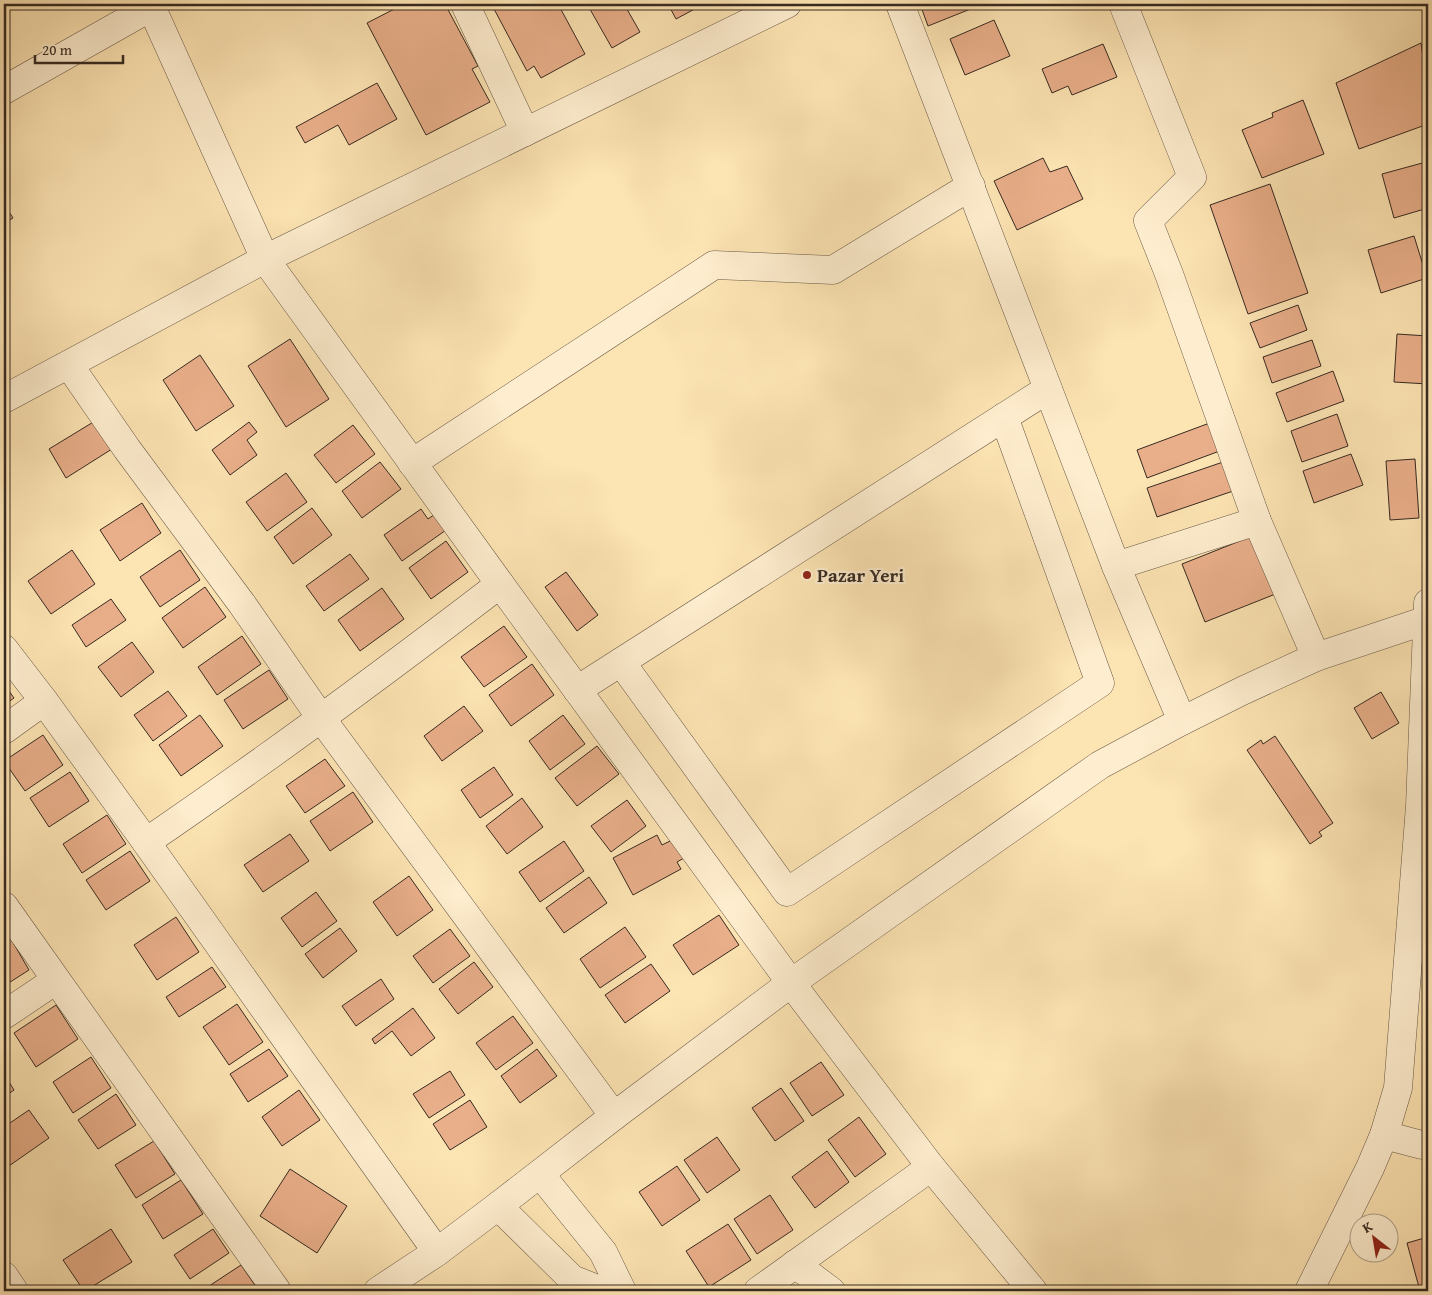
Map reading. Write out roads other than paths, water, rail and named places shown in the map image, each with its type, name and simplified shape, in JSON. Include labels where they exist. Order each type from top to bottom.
[{"type":"street","points":[[465,4],[525,132]]},
{"type":"street","points":[[4,399],[265,259],[787,4]]},
{"type":"street","points":[[900,4],[1116,566],[1182,721]]},
{"type":"street","points":[[1123,4],[1192,177],[1148,221],[1169,274],[1256,521],[1316,657]]},
{"type":"street","points":[[4,90],[150,6],[265,259],[791,983],[931,1167],[1033,1291]]},
{"type":"street","points":[[412,463],[714,265],[833,270],[970,186]]},
{"type":"street","points":[[69,365],[127,449],[242,604],[321,718],[614,1116]]},
{"type":"street","points":[[577,690],[1048,389]]},
{"type":"street","points":[[621,662],[787,892],[1100,683],[1004,417]]},
{"type":"street","points":[[1116,566],[1256,521]]},
{"type":"street","points":[[146,842],[235,781],[428,640],[500,584]]},
{"type":"street","points":[[378,1291],[437,1252],[791,983],[1100,765],[1242,691],[1316,657],[1427,611],[1420,806],[1398,1088],[1384,1135],[1370,1168],[1308,1291]]},
{"type":"street","points":[[4,649],[146,842],[437,1252]]},
{"type":"street","points":[[4,730],[44,701]]},
{"type":"street","points":[[4,906],[277,1291]]},
{"type":"street","points":[[4,1015],[56,980]]},
{"type":"street","points":[[1384,1135],[1426,1151]]},
{"type":"street","points":[[758,1291],[931,1167]]},
{"type":"street","points":[[540,1174],[603,1252],[622,1291]]},
{"type":"street","points":[[498,1206],[572,1279],[602,1291]]},
{"type":"street","points":[[794,1264],[831,1291]]},
{"type":"street","points":[[4,1276],[14,1291]]},
{"type":"place","name":"Pazar Yeri","points":[[807,575]]}]
